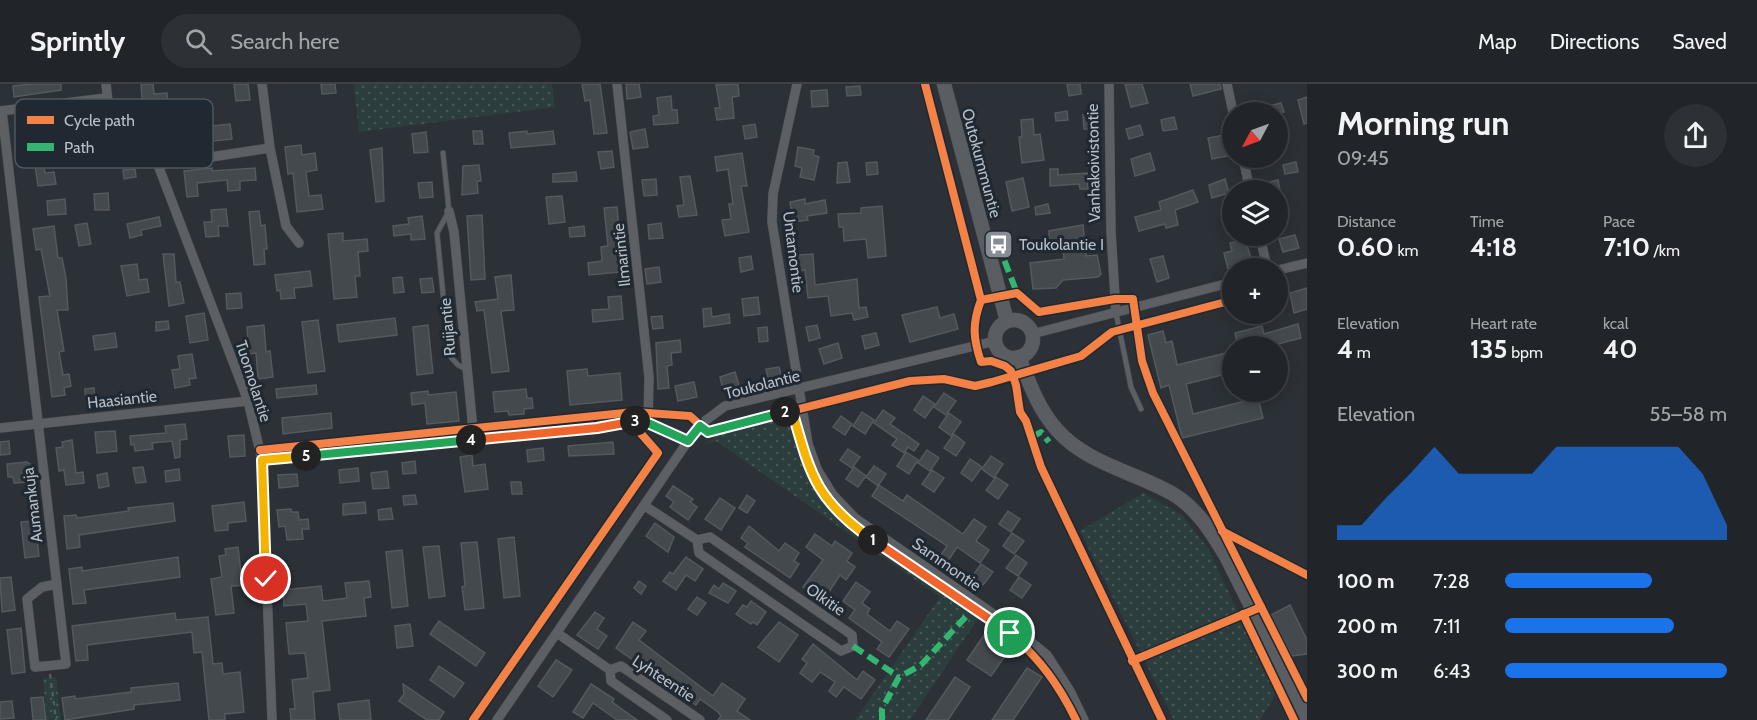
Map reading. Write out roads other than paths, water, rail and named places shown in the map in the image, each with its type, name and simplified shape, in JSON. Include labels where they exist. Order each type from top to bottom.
[{"type":"main road","name":"Outokummuntie","points":[[944,84],[1007,321]]},
{"type":"main road","points":[[1007,321],[1020,321],[1032,334],[1029,350],[1019,357],[1006,356],[997,347],[995,340],[998,328],[1007,321]]},
{"type":"main road","points":[[1019,357],[1035,397],[1057,430],[1081,450],[1173,494],[1190,507],[1212,532],[1307,718]]},
{"type":"street","name":"Tuomolantie","points":[[106,84],[106,98]]},
{"type":"street","points":[[262,84],[270,148],[286,226],[299,243]]},
{"type":"street","name":"Ilmarintie","points":[[617,84],[649,377],[648,423]]},
{"type":"street","name":"Untamontie","points":[[798,84],[773,194],[772,222],[798,390]]},
{"type":"street","name":"Vanhakoivistontie","points":[[1109,84],[1111,232],[1116,313]]},
{"type":"street","points":[[1227,84],[1231,102]]},
{"type":"street","points":[[98,99],[106,98]]},
{"type":"street","name":"Aumankuja","points":[[1,111],[57,584],[66,664],[35,667],[27,599],[42,586],[57,584]]},
{"type":"street","points":[[213,157],[270,148]]},
{"type":"street","name":"Tuomolantie","points":[[160,168],[248,401],[262,460],[272,720]]},
{"type":"street","name":"Ruijantie","points":[[449,211],[454,232],[474,440]]},
{"type":"street","points":[[1288,268],[1307,263]]},
{"type":"street","points":[[1032,334],[1222,285]]},
{"type":"street","name":"Toukolantie","points":[[497,720],[688,441],[705,421],[725,406],[995,340]]},
{"type":"street","name":"Sammontie","points":[[798,390],[808,444],[817,469],[833,495],[855,518],[1018,631],[1047,656],[1070,691],[1084,720]]},
{"type":"street","name":"Haasiantie","points":[[0,428],[248,401]]},
{"type":"street","points":[[262,460],[597,428],[636,421],[648,423],[688,441]]},
{"type":"street","name":"Olkitie","points":[[645,506],[697,540],[710,537],[852,635],[853,646],[841,651],[699,553],[697,540]]},
{"type":"street","points":[[766,599],[777,583]]},
{"type":"street","name":"Lyhteentie","points":[[557,633],[610,670],[611,681],[668,720]]},
{"type":"street","name":"Lyhteentie","points":[[610,670],[621,666],[686,716],[699,720]]},
{"type":"lane","points":[[443,153],[449,211],[437,233],[449,355],[458,366],[466,369]]},
{"type":"lane","points":[[1116,313],[1131,387],[1141,409]]},
{"type":"place","name":"Toukolantie I","points":[[998,244]]}]
